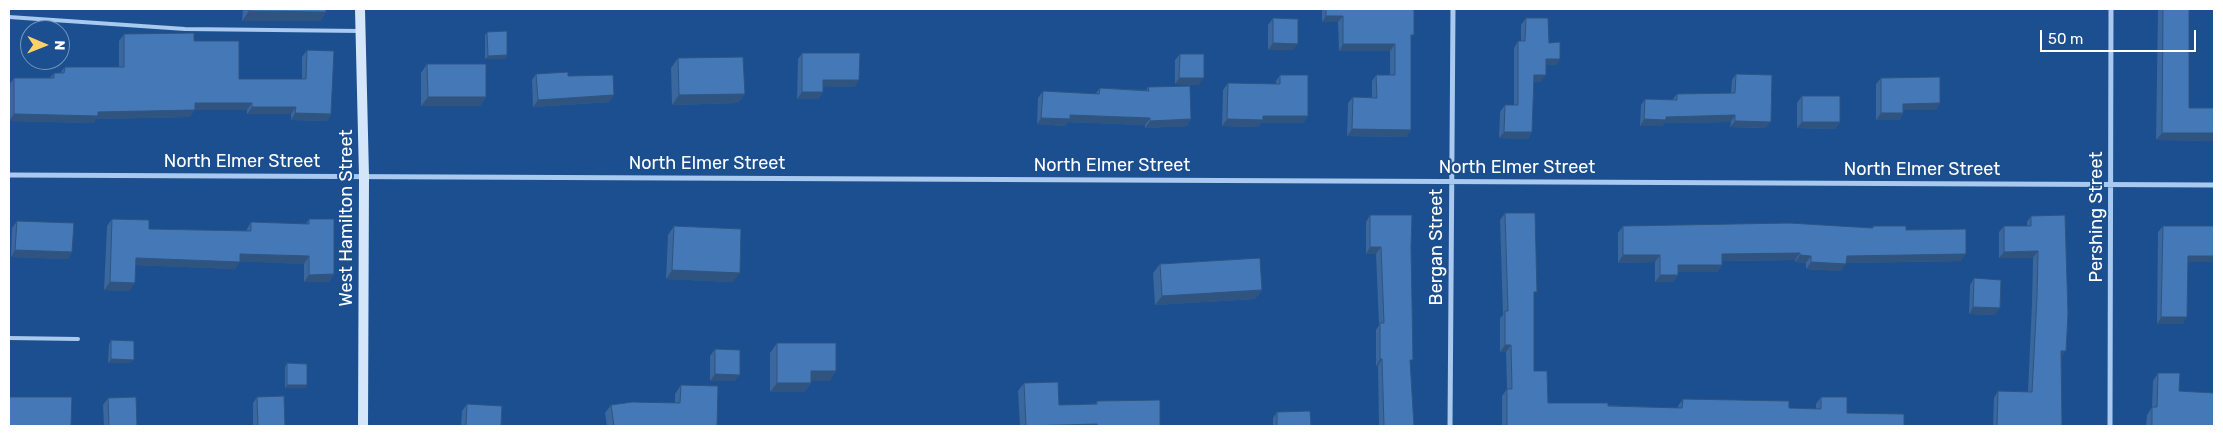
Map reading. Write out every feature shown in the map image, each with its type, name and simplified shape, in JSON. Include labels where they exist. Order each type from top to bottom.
[{"type":"street","name":"West Hamilton Street","points":[[360,9],[364,176],[363,426]]},
{"type":"street","name":"Bergan Street","points":[[1450,426],[1453,9]]},
{"type":"street","name":"Pershing Street","points":[[2110,426],[2111,9]]},
{"type":"street","name":"North Elmer Street","points":[[9,175],[2214,185]]},
{"type":"lane","points":[[9,17],[166,28],[360,31]]},
{"type":"lane","points":[[9,338],[78,339]]},
{"type":"building","points":[[249,9],[326,9],[326,12],[249,11]]},
{"type":"building","points":[[1326,9],[1414,9],[1414,35],[1411,35],[1411,130],[1352,129],[1353,97],[1377,98],[1376,75],[1395,75],[1395,44],[1343,44],[1343,16],[1326,16]]},
{"type":"building","points":[[2163,9],[2189,9],[2189,108],[2214,108],[2214,133],[2162,133]]},
{"type":"building","points":[[1273,18],[1298,19],[1298,44],[1273,43]]},
{"type":"building","points":[[1526,18],[1548,18],[1549,43],[1560,42],[1560,59],[1546,59],[1546,75],[1534,75],[1532,132],[1504,132],[1505,105],[1518,105],[1518,41],[1525,41]]},
{"type":"building","points":[[507,31],[507,55],[488,56],[487,32]]},
{"type":"building","points":[[194,33],[194,41],[239,41],[239,79],[306,79],[307,50],[334,51],[331,114],[295,113],[296,107],[252,107],[252,103],[195,103],[195,110],[98,112],[98,116],[14,114],[14,78],[54,78],[54,73],[64,73],[64,70],[70,70],[70,67],[124,67],[124,34]]},
{"type":"building","points":[[802,53],[860,53],[859,80],[823,80],[823,92],[802,92]]},
{"type":"building","points":[[1180,54],[1204,54],[1204,78],[1179,78]]},
{"type":"building","points":[[743,57],[745,94],[679,95],[678,58]]},
{"type":"building","points":[[427,64],[486,64],[486,97],[428,97]]},
{"type":"building","points":[[568,72],[568,76],[613,75],[614,95],[538,100],[536,74]]},
{"type":"building","points":[[1736,74],[1772,75],[1771,122],[1735,121],[1735,115],[1666,117],[1666,120],[1644,119],[1645,99],[1677,100],[1677,94],[1735,93]]},
{"type":"building","points":[[1280,75],[1308,75],[1308,116],[1263,116],[1263,120],[1227,119],[1228,83],[1280,84]]},
{"type":"building","points":[[1940,77],[1940,103],[1903,104],[1903,113],[1881,113],[1881,78]]},
{"type":"building","points":[[1190,86],[1191,119],[1150,121],[1150,118],[1070,115],[1070,119],[1041,118],[1043,91],[1099,94],[1100,88],[1149,91],[1148,87]]},
{"type":"building","points":[[1802,96],[1840,96],[1840,122],[1802,122]]},
{"type":"building","points":[[1505,213],[1535,213],[1537,292],[1534,292],[1534,371],[1547,371],[1548,403],[1608,403],[1608,406],[1682,408],[1683,399],[1789,401],[1789,408],[1821,409],[1821,397],[1847,397],[1847,413],[1904,414],[1904,426],[1507,426],[1507,389],[1512,389],[1511,345],[1505,345],[1505,311],[1508,311]]},
{"type":"building","points":[[1370,215],[1412,215],[1413,360],[1410,360],[1414,426],[1384,426],[1382,359],[1380,359],[1380,323],[1384,323],[1381,247],[1370,247]]},
{"type":"building","points":[[2065,215],[2068,314],[2066,351],[2061,351],[2062,426],[1997,426],[1998,391],[2032,392],[2037,297],[2038,251],[2004,252],[2004,226],[2031,226],[2031,216]]},
{"type":"building","points":[[112,219],[149,220],[149,229],[251,231],[251,222],[309,224],[309,219],[334,219],[334,274],[309,275],[309,256],[240,254],[240,262],[136,258],[135,283],[110,282]]},
{"type":"building","points":[[17,221],[74,223],[72,252],[15,250]]},
{"type":"building","points":[[1789,223],[1873,228],[1873,226],[1906,226],[1906,230],[1966,229],[1966,254],[1847,256],[1846,264],[1811,262],[1811,256],[1800,255],[1800,253],[1722,254],[1722,265],[1678,265],[1678,275],[1660,275],[1660,255],[1623,255],[1623,226]]},
{"type":"building","points":[[674,226],[741,229],[740,273],[672,270]]},
{"type":"building","points":[[2163,226],[2214,226],[2214,256],[2188,256],[2187,317],[2161,317]]},
{"type":"building","points":[[1260,258],[1262,290],[1162,296],[1160,264]]},
{"type":"building","points":[[1974,278],[2001,280],[2000,308],[1973,307]]},
{"type":"building","points":[[111,340],[134,341],[134,360],[111,359]]},
{"type":"building","points":[[777,343],[836,343],[836,371],[811,371],[811,383],[777,383]]},
{"type":"building","points":[[715,349],[740,350],[740,375],[715,374]]},
{"type":"building","points":[[287,363],[307,364],[307,385],[287,385]]},
{"type":"building","points":[[2158,373],[2180,373],[2179,391],[2214,393],[2214,426],[2152,426],[2152,407],[2157,407]]},
{"type":"building","points":[[1058,382],[1059,405],[1097,404],[1097,401],[1160,400],[1160,426],[1098,426],[1097,424],[1026,426],[1024,383]]},
{"type":"building","points":[[681,385],[718,386],[717,426],[614,426],[611,405],[632,402],[680,403]]},
{"type":"building","points":[[284,396],[285,426],[258,426],[257,397]]},
{"type":"building","points":[[9,397],[72,397],[71,426],[9,426]]},
{"type":"building","points":[[136,397],[137,426],[109,426],[108,398]]},
{"type":"building","points":[[467,404],[502,406],[501,426],[466,426]]},
{"type":"building","points":[[1310,411],[1311,426],[1277,426],[1277,412]]}]
